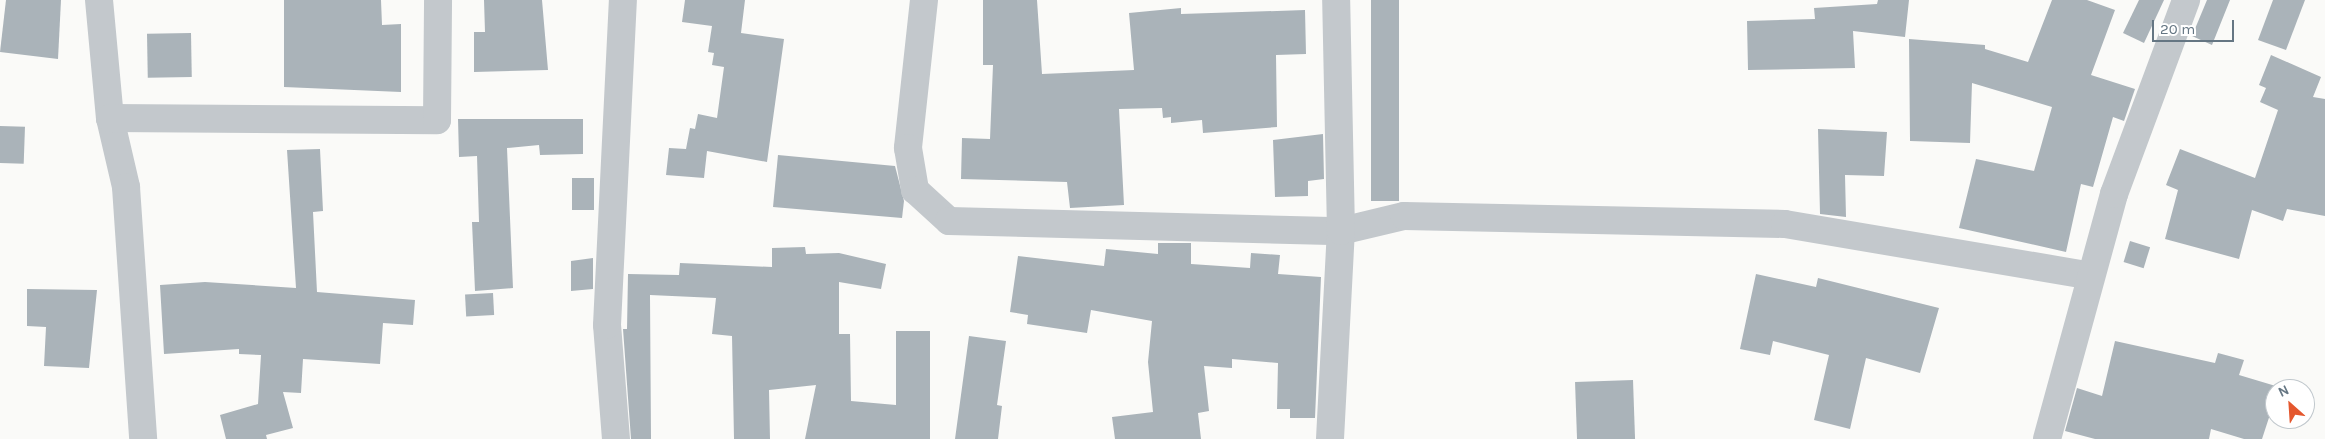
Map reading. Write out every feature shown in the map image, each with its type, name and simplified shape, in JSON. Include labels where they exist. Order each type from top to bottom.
[{"type":"street","points":[[99,0],[110,118],[126,187],[143,439]]},
{"type":"street","points":[[110,118],[437,120],[438,0]]},
{"type":"street","points":[[616,439],[607,325],[623,0]]},
{"type":"street","points":[[924,0],[908,148],[915,190],[949,221],[1340,231],[1404,216],[1784,224],[2091,276]]},
{"type":"street","points":[[1330,439],[1340,231],[1336,0]]},
{"type":"street","points":[[2047,439],[2114,194],[2186,0]]},
{"type":"building","points":[[6,0],[61,0],[58,59],[0,52]]},
{"type":"building","points":[[284,0],[381,0],[382,25],[401,24],[401,92],[284,87]]},
{"type":"building","points":[[484,0],[542,0],[548,70],[474,72],[474,32],[485,32]]},
{"type":"building","points":[[685,0],[745,0],[741,33],[784,39],[767,162],[707,151],[704,178],[666,175],[669,148],[686,149],[690,128],[695,129],[698,114],[717,118],[724,67],[712,65],[714,53],[708,52],[712,26],[682,22]]},
{"type":"building","points":[[983,0],[1037,0],[1042,74],[1134,70],[1129,13],[1181,8],[1181,14],[1305,10],[1306,54],[1276,55],[1277,127],[1203,133],[1202,120],[1171,123],[1171,117],[1163,118],[1162,108],[1119,109],[1124,205],[1070,208],[1067,182],[961,179],[962,138],[990,139],[993,65],[983,65]]},
{"type":"building","points":[[1371,0],[1399,0],[1399,201],[1371,201]]},
{"type":"building","points":[[1878,0],[1909,0],[1905,37],[1853,31],[1855,68],[1748,70],[1747,21],[1815,19],[1814,8],[1877,4]]},
{"type":"building","points":[[2052,0],[2087,0],[2115,10],[2091,75],[2135,89],[2124,121],[2113,117],[2093,187],[2081,184],[2066,252],[1959,228],[1976,159],[2034,171],[2052,107],[1972,83],[1970,143],[1910,141],[1909,39],[1985,45],[1985,49],[2028,62]]},
{"type":"building","points":[[2139,0],[2164,0],[2144,43],[2123,33]]},
{"type":"building","points":[[2207,0],[2230,0],[2212,45],[2192,36]]},
{"type":"building","points":[[2273,0],[2305,0],[2286,50],[2258,40]]},
{"type":"building","points":[[191,33],[192,77],[148,78],[147,34]]},
{"type":"building","points":[[2271,55],[2321,77],[2313,97],[2325,99],[2325,216],[2287,209],[2283,221],[2252,210],[2239,259],[2165,239],[2178,190],[2166,185],[2180,149],[2255,178],[2278,110],[2260,102],[2266,88],[2259,85]]},
{"type":"building","points":[[458,119],[583,119],[583,154],[540,155],[539,145],[507,148],[513,288],[475,291],[472,222],[479,222],[477,156],[459,157]]},
{"type":"building","points":[[0,126],[25,127],[24,164],[0,163]]},
{"type":"building","points":[[1818,129],[1887,132],[1884,176],[1845,175],[1846,217],[1820,214]]},
{"type":"building","points":[[1323,134],[1324,179],[1308,181],[1308,196],[1275,197],[1273,140]]},
{"type":"building","points":[[320,149],[323,211],[313,212],[317,292],[415,300],[413,325],[383,323],[380,364],[303,359],[301,393],[283,392],[293,428],[266,435],[267,439],[226,439],[220,415],[258,404],[261,355],[239,354],[239,349],[164,354],[160,285],[205,282],[296,288],[287,150]]},
{"type":"building","points":[[778,155],[895,166],[904,201],[902,218],[773,207]]},
{"type":"building","points":[[572,178],[594,178],[594,210],[572,210]]},
{"type":"building","points":[[2130,241],[2150,247],[2144,268],[2124,262]]},
{"type":"building","points":[[1158,243],[1191,243],[1191,264],[1250,268],[1251,253],[1280,255],[1278,274],[1321,277],[1315,418],[1290,418],[1290,409],[1277,409],[1278,363],[1232,359],[1232,368],[1204,366],[1209,411],[1198,413],[1201,439],[1115,439],[1112,417],[1153,412],[1148,362],[1152,321],[1091,310],[1087,333],[1027,324],[1028,315],[1010,312],[1018,256],[1104,266],[1106,249],[1158,254]]},
{"type":"building","points":[[805,247],[806,254],[839,253],[886,264],[881,289],[839,282],[839,334],[850,334],[851,401],[896,405],[896,331],[930,331],[930,439],[805,439],[816,385],[769,390],[770,439],[734,439],[732,336],[712,334],[716,298],[650,295],[651,439],[631,439],[623,329],[627,329],[628,274],[679,275],[680,263],[772,267],[772,248]]},
{"type":"building","points":[[593,258],[593,289],[571,291],[571,261]]},
{"type":"building","points":[[1756,274],[1816,287],[1818,278],[1939,308],[1920,373],[1866,358],[1850,429],[1814,420],[1829,355],[1773,341],[1770,355],[1740,349]]},
{"type":"building","points":[[27,289],[97,290],[89,368],[44,366],[46,327],[27,326]]},
{"type":"building","points":[[493,293],[494,315],[466,316],[465,294]]},
{"type":"building","points":[[969,336],[1006,341],[997,405],[1002,406],[998,439],[955,439]]},
{"type":"building","points":[[2115,341],[2215,363],[2218,353],[2244,360],[2239,375],[2265,383],[2265,429],[2262,439],[2244,439],[2211,429],[2209,439],[2095,439],[2065,431],[2077,388],[2102,396]]},
{"type":"building","points":[[1633,380],[1635,439],[1577,439],[1575,382]]}]
